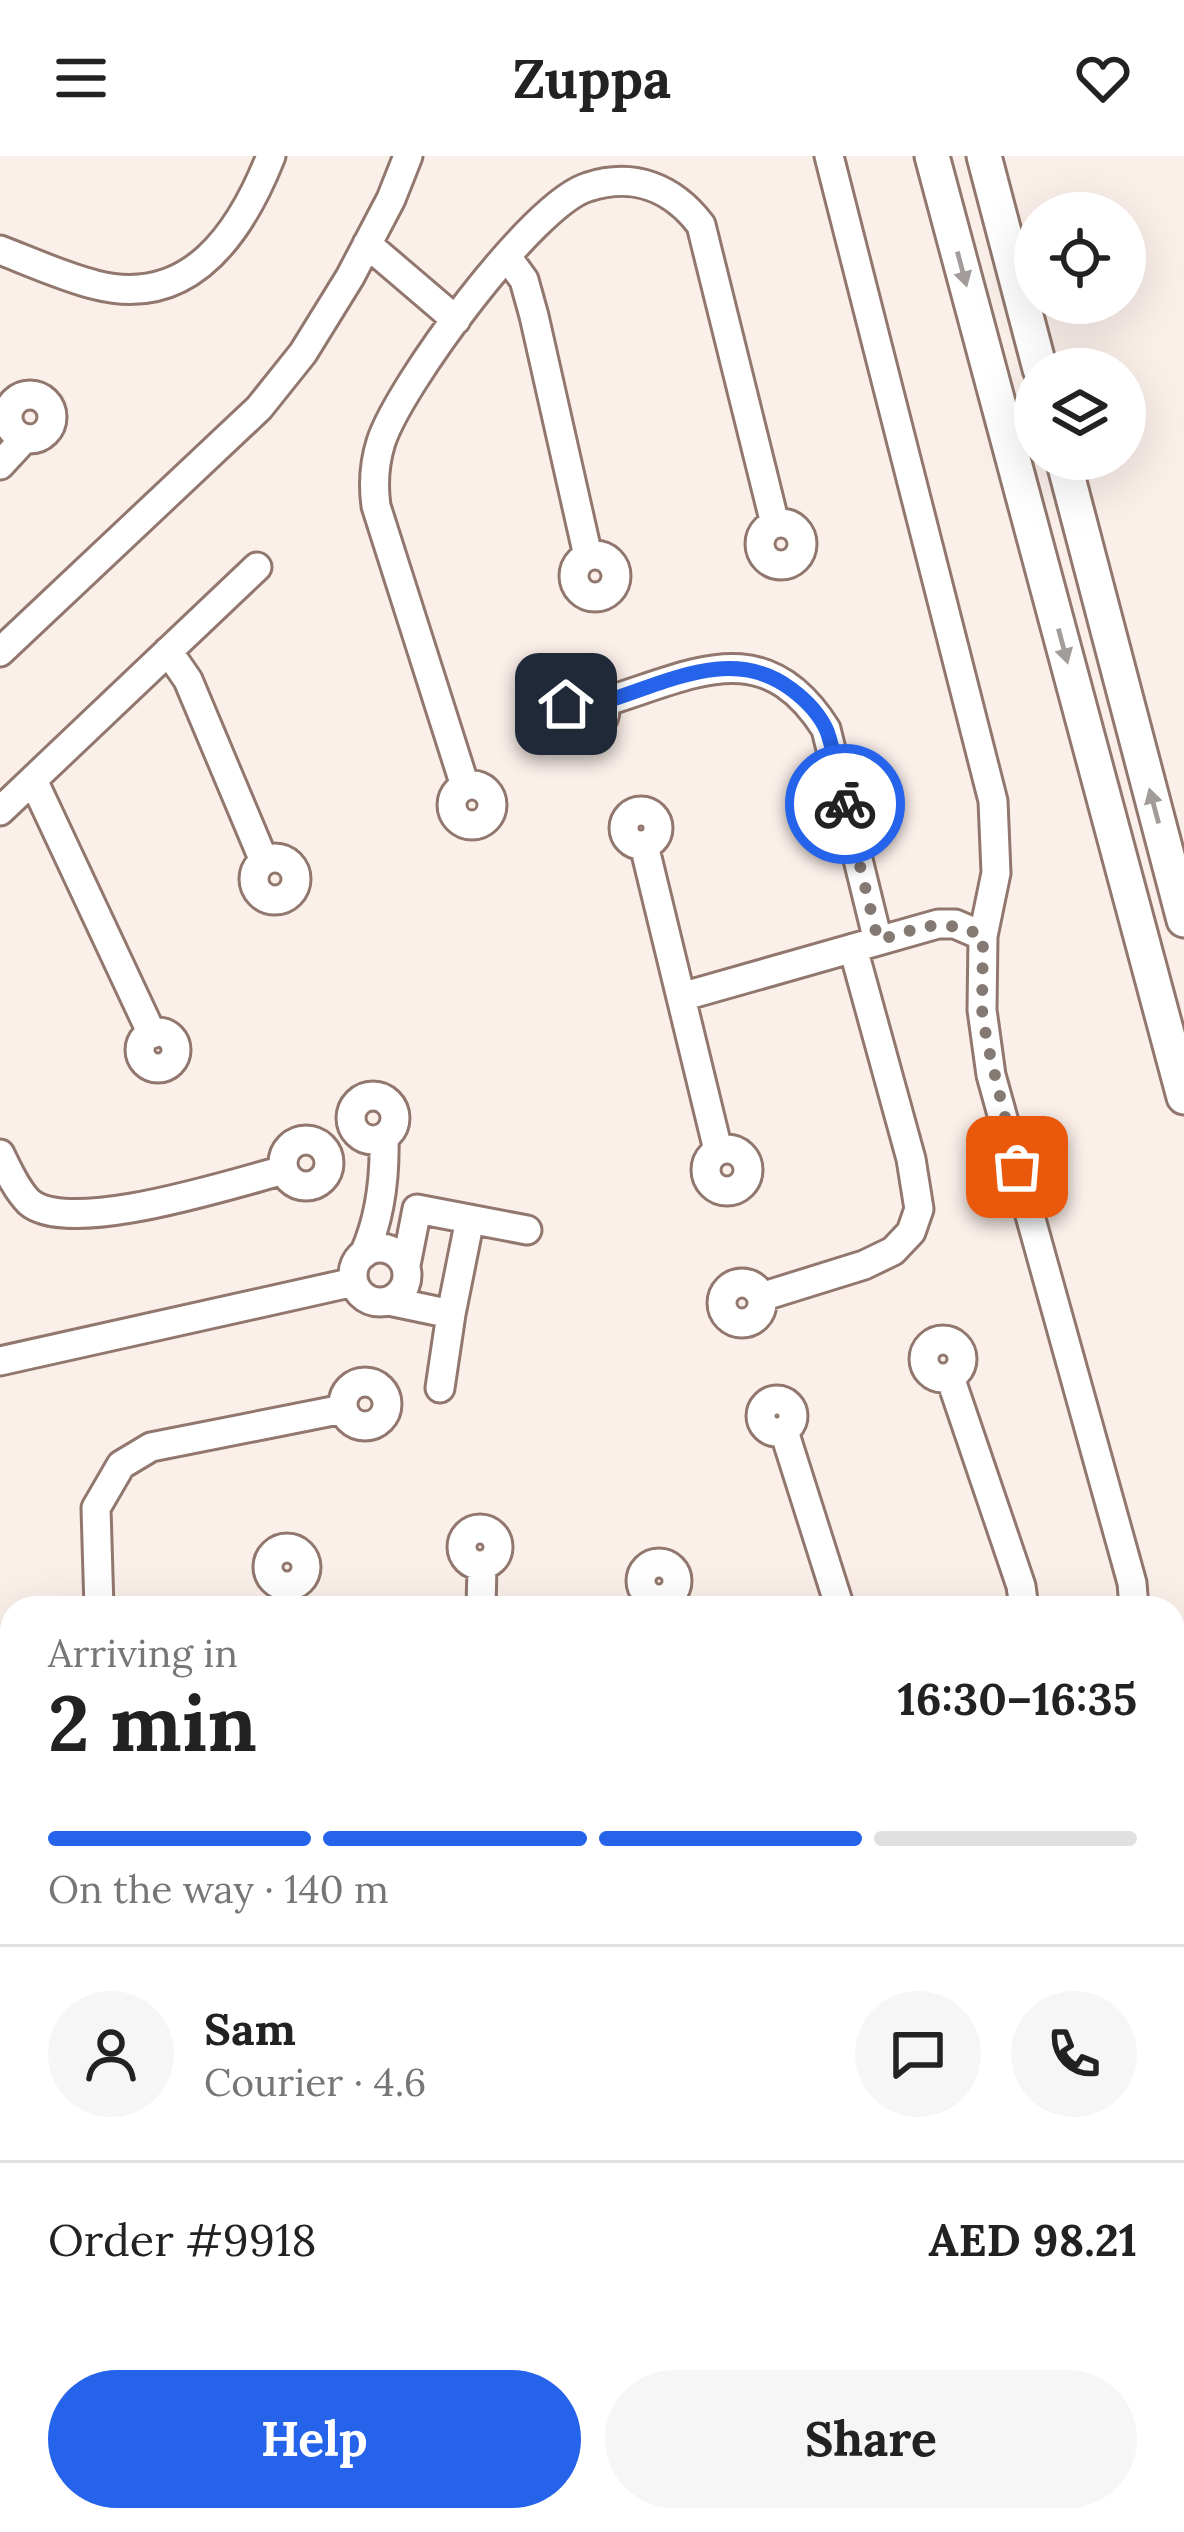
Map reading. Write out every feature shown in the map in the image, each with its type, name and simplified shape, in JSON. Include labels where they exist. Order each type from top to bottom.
[{"type":"main road","points":[[932,156],[1184,1097]]},
{"type":"main road","points":[[984,156],[1034,348]]},
{"type":"main road","points":[[1069,480],[1184,920]]},
{"type":"street","points":[[0,250],[98,286],[134,290],[189,275],[234,233],[272,156]]},
{"type":"street","points":[[0,652],[259,408],[303,353],[367,244],[408,156]]},
{"type":"street","points":[[829,156],[993,801],[996,873],[983,936],[982,1010],[992,1075],[1133,1596]]},
{"type":"street","points":[[465,786],[376,506],[373,480],[382,440],[408,388],[456,320],[551,207],[585,187],[621,182],[660,188],[683,200],[701,225],[775,524]]},
{"type":"street","points":[[367,244],[456,320]]},
{"type":"street","points":[[508,258],[524,280],[534,316],[588,556]]},
{"type":"street","points":[[0,465],[25,438]]},
{"type":"street","points":[[0,811],[257,567]]},
{"type":"street","points":[[169,651],[188,680],[264,861]]},
{"type":"street","points":[[604,702],[725,665],[755,669],[784,683],[810,703],[826,729],[919,1209],[911,1232],[893,1251],[864,1265],[760,1297]]},
{"type":"street","points":[[33,780],[152,1034]]},
{"type":"street","points":[[644,845],[718,1150]]},
{"type":"street","points":[[681,997],[938,924],[956,924],[983,936]]},
{"type":"street","points":[[384,1137],[392,1266]]},
{"type":"street","points":[[0,1154],[32,1204],[63,1215],[159,1203],[284,1170]]},
{"type":"street","points":[[452,1314],[392,1266],[356,1264],[354,1282],[363,1297],[380,1303],[392,1266],[417,1209],[527,1230]]},
{"type":"street","points":[[440,1388],[470,1219]]},
{"type":"street","points":[[0,1361],[354,1282]]},
{"type":"street","points":[[950,1377],[1022,1596]]},
{"type":"street","points":[[99,1596],[96,1508],[121,1465],[151,1447],[343,1409]]},
{"type":"street","points":[[784,1431],[836,1596]]},
{"type":"street","points":[[481,1596],[482,1565]]},
{"type":"way so far","points":[[845,804],[878,940],[938,924],[956,924],[983,936],[982,1010],[992,1075],[1017,1167]]},
{"type":"route","points":[[566,704],[580,690],[594,692],[604,702],[725,665],[755,669],[810,703],[826,729],[845,804]]}]
